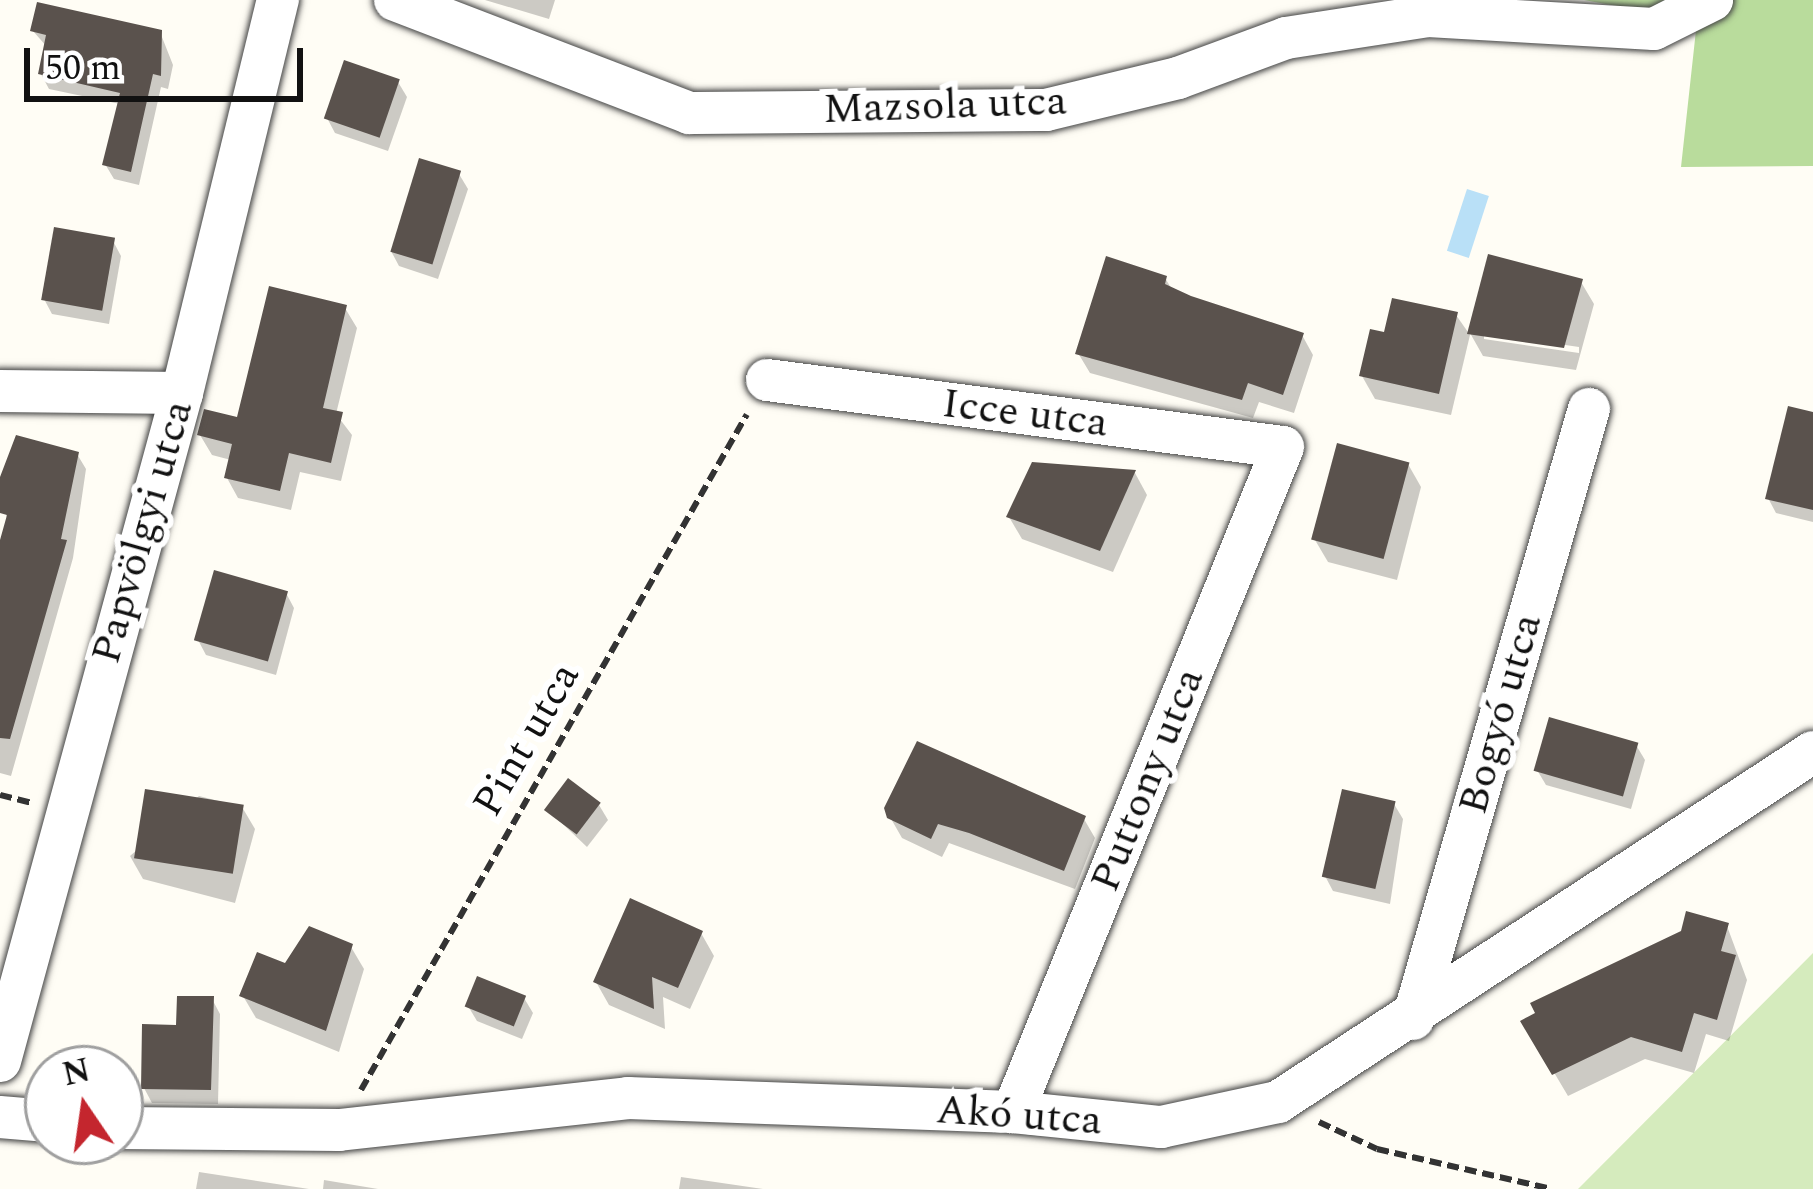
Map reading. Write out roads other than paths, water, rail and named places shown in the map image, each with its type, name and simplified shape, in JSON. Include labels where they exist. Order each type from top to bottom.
[{"type":"street","name":"Papvölgyi utca","points":[[0,1061],[182,393],[278,0]]},
{"type":"street","name":"Mazsola utca","points":[[395,0],[689,113],[1046,110],[1178,78],[1286,38],[1428,16],[1654,29],[1712,0]]},
{"type":"street","name":"Icce utca","points":[[767,380],[1283,448]]},
{"type":"street","points":[[0,392],[182,393]]},
{"type":"street","name":"Bogyó utca","points":[[1413,1019],[1588,409]]},
{"type":"street","name":"Puttony utca","points":[[1012,1112],[1283,448]]},
{"type":"street","name":"Akó utca","points":[[144,1128],[339,1130],[628,1098],[1012,1112],[1161,1127],[1278,1102],[1413,1019],[1813,752]]},
{"type":"water","points":[[1467,189],[1489,196],[1469,258],[1447,251]]}]
